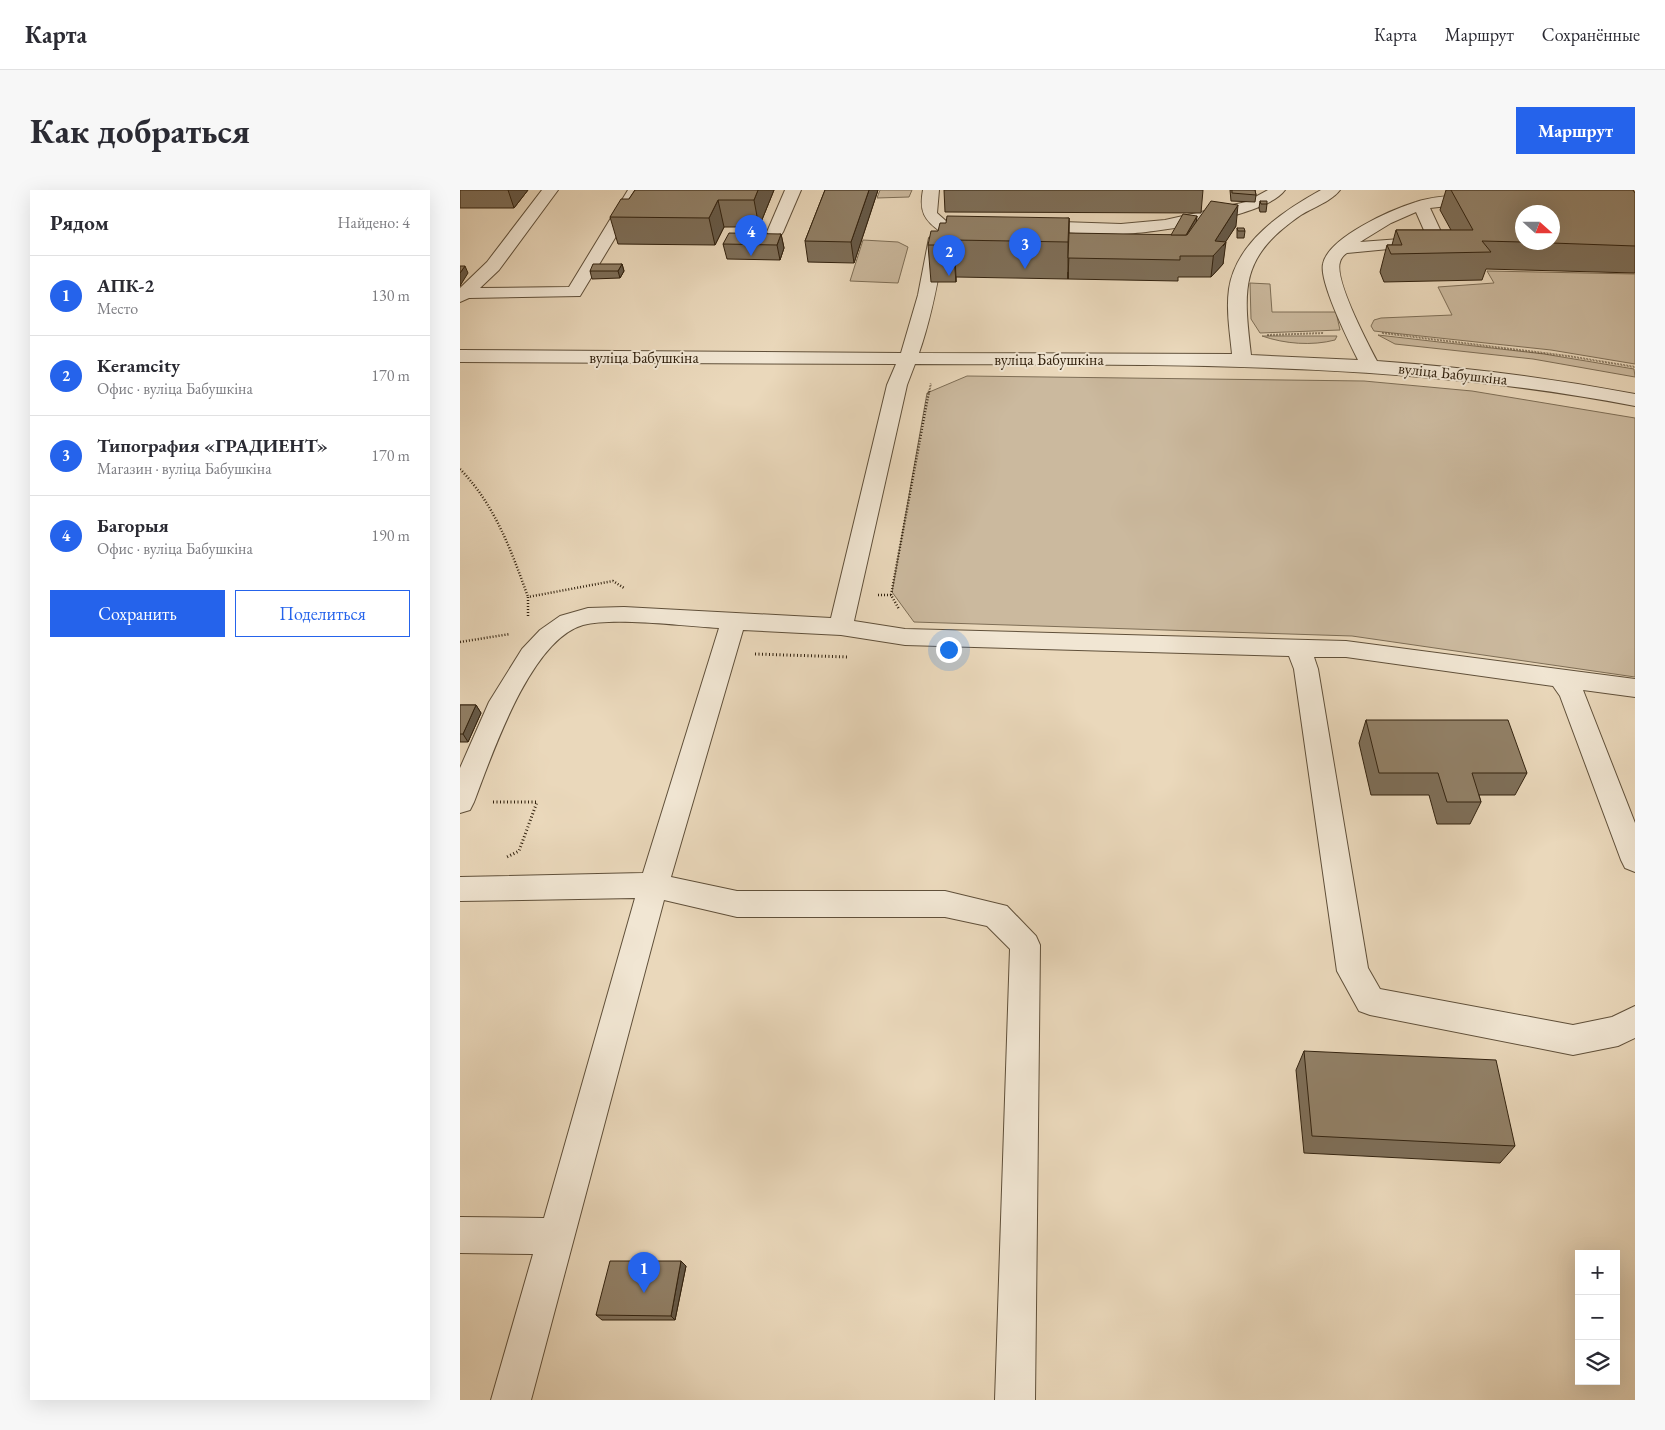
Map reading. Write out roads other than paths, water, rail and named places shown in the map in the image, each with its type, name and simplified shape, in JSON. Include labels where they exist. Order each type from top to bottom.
[{"type":"street","points":[[462,295],[494,266],[550,190]]},
{"type":"street","points":[[462,295],[574,292],[636,190]]},
{"type":"street","points":[[775,232],[793,190]]},
{"type":"street","points":[[841,627],[897,385],[909,358],[934,262],[937,238],[954,226],[932,220],[927,208],[931,190]]},
{"type":"street","points":[[1018,225],[1121,229],[1166,224],[1251,206],[1270,197],[1277,190]]},
{"type":"street","points":[[1242,360],[1238,287],[1247,261],[1263,241],[1284,222],[1332,190]]},
{"type":"street","points":[[1370,365],[1353,332],[1331,274],[1330,262],[1341,248],[1379,223],[1421,205],[1496,198]]},
{"type":"street","points":[[1341,248],[1435,241],[1435,236],[1421,205]]},
{"type":"street","points":[[468,266],[494,266]]},
{"type":"street","name":"вуліца Бабушкіна","points":[[460,356],[1242,360],[1370,365],[1452,371],[1635,400]]},
{"type":"street","points":[[460,802],[494,720],[525,660],[542,640],[569,622],[595,616],[624,615],[841,627],[905,637],[1346,648],[1635,688]]},
{"type":"street","points":[[512,1400],[652,885],[733,622]]},
{"type":"street","points":[[1298,648],[1306,669],[1353,971],[1370,1001],[1573,1040],[1618,1030],[1635,1020]]},
{"type":"street","points":[[1561,678],[1572,693],[1635,860]]},
{"type":"street","points":[[461,889],[652,885],[737,904],[945,904],[996,915],[1025,945],[1015,1400]]},
{"type":"street","points":[[460,1236],[557,1236]]},
{"type":"place","name":"Багорыя","points":[[751,256]]},
{"type":"place","name":"Типография «ГРАДИЕНТ»","points":[[1025,269]]},
{"type":"place","name":"Keramcity","points":[[949,276]]},
{"type":"place","name":"АПК-2","points":[[644,1293]]}]
